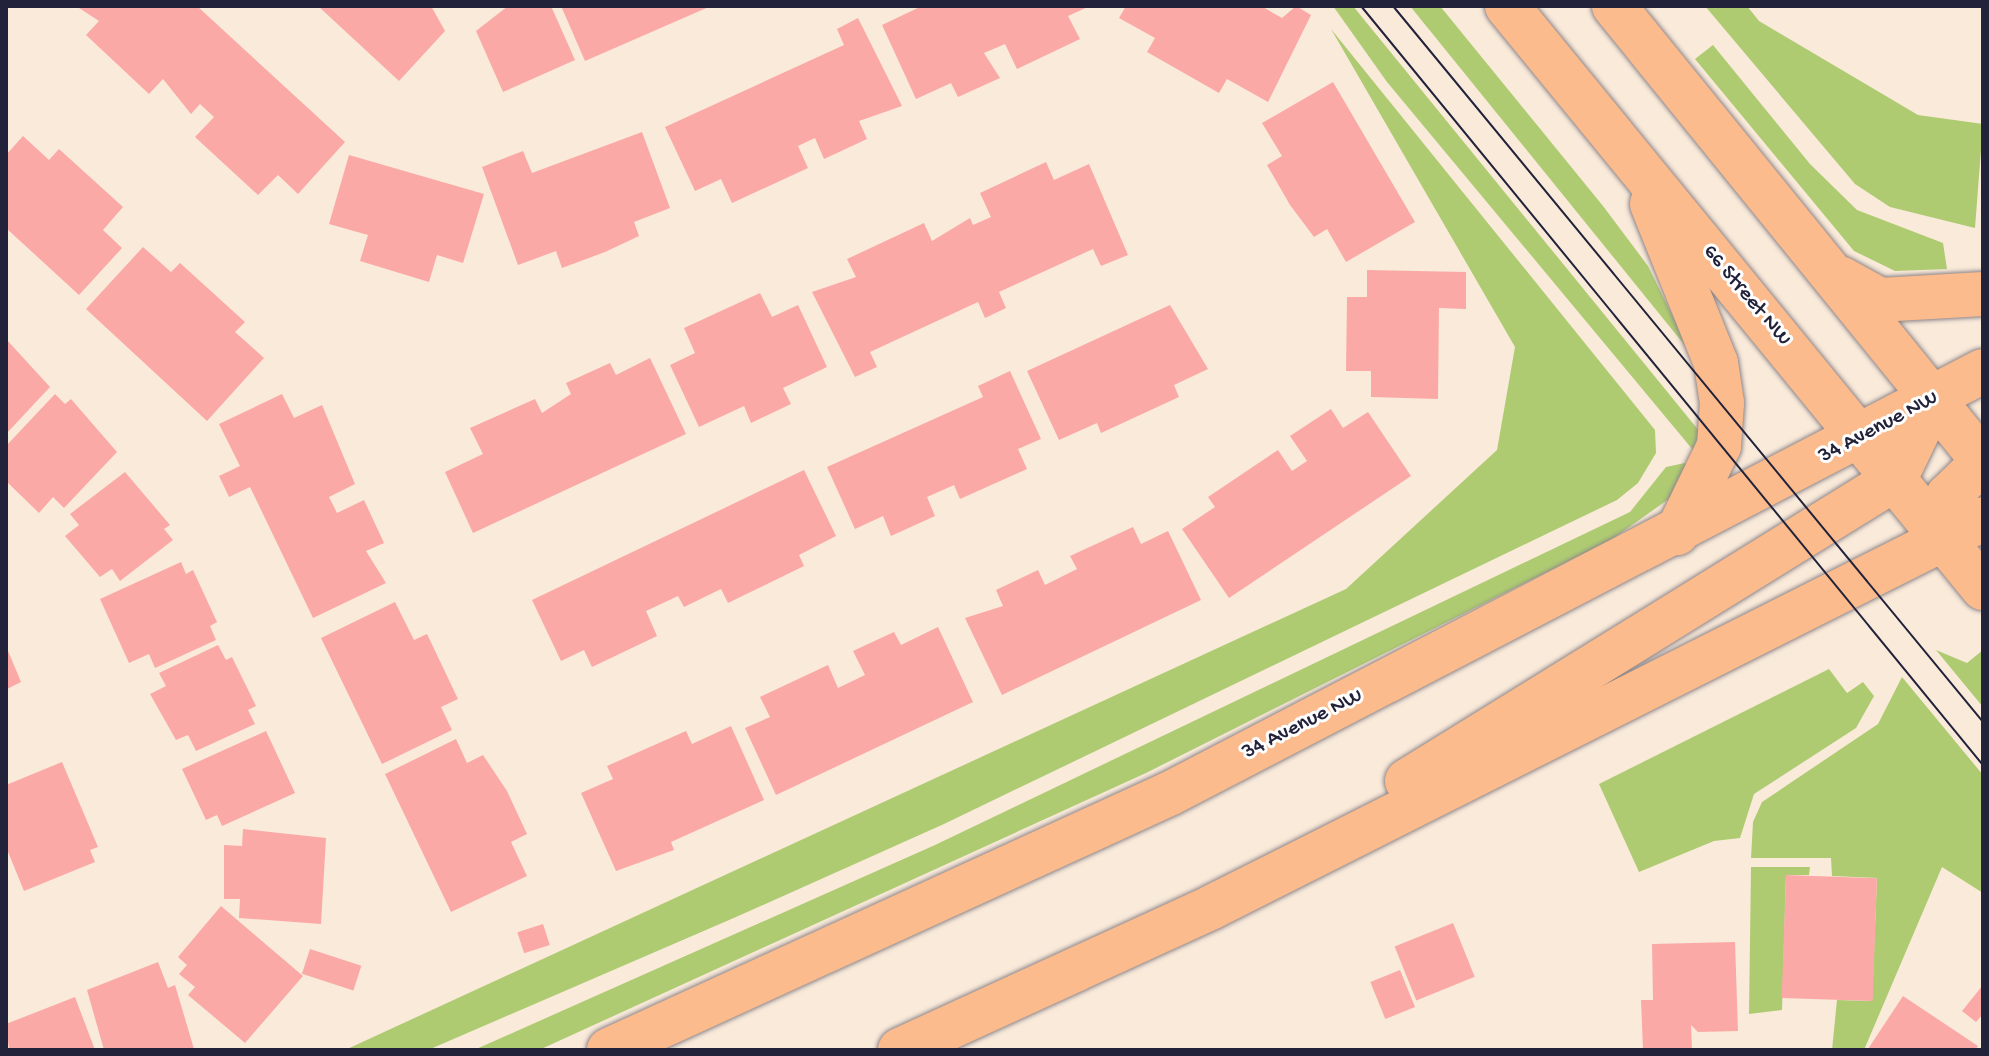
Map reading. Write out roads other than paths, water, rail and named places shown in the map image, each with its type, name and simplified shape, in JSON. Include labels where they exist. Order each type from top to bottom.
[{"type":"main road","name":"66 Street NW","points":[[1507,6],[1864,436],[1983,588]]},
{"type":"main road","points":[[1614,6],[1983,461],[1948,496],[1939,515],[1943,538]]},
{"type":"main road","points":[[1636,165],[1716,363],[1722,403],[1719,446],[1677,533]]},
{"type":"main road","points":[[1832,273],[1880,300],[1983,294]]},
{"type":"main road","name":"34 Avenue NW","points":[[609,1050],[1169,794],[1864,436],[1983,371]]},
{"type":"main road","points":[[1326,850],[1406,781],[1895,479],[1933,400]]},
{"type":"main road","points":[[900,1050],[1326,850],[1983,519]]},
{"type":"tram line","points":[[1361,6],[1983,765]]},
{"type":"tram line","points":[[1393,6],[1983,722]]}]
